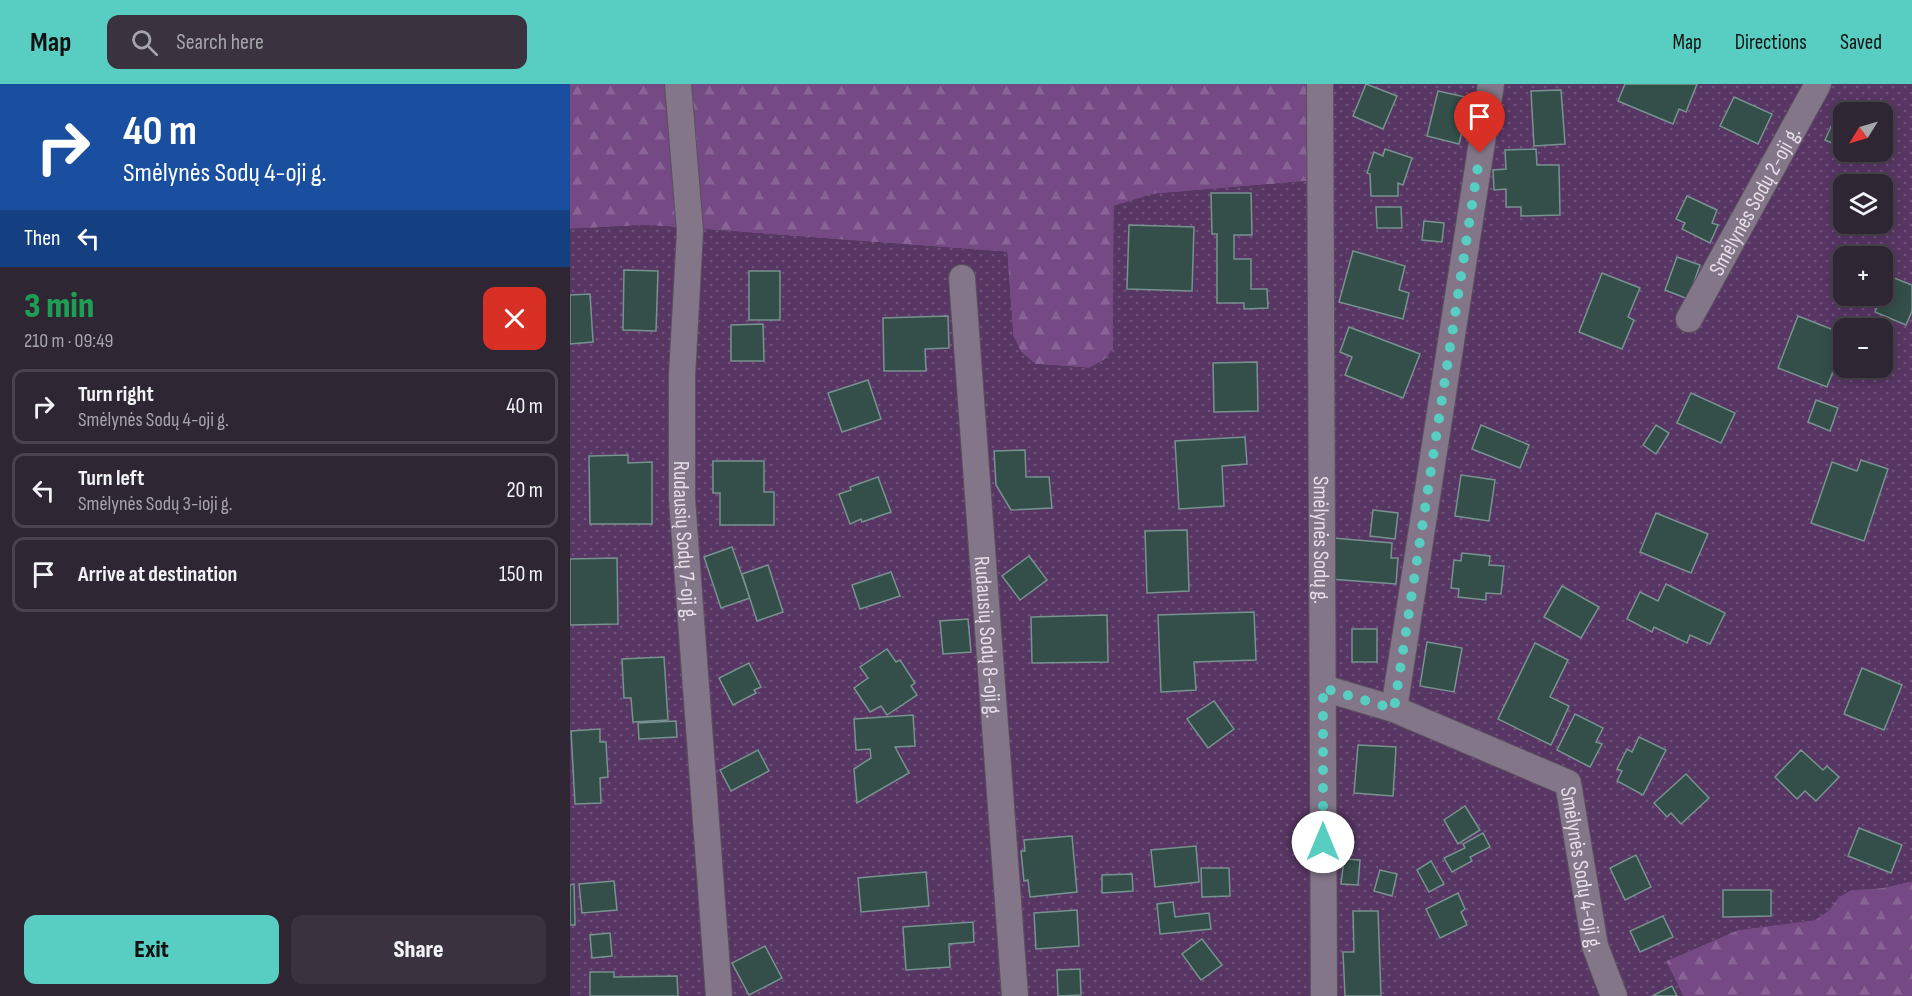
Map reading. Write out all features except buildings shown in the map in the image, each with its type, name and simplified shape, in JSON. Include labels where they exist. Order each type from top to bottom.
[{"type":"street","name":"Rudausių Sodų 7-oji g.","points":[[678,84],[690,231],[682,376],[682,499],[719,996]]},
{"type":"street","name":"Smėlynės Sodų g.","points":[[1320,84],[1324,996]]},
{"type":"street","points":[[1394,709],[1491,84]]},
{"type":"street","name":"Smėlynės Sodų 2-oji g.","points":[[1689,319],[1818,84]]},
{"type":"street","name":"Rudausių Sodų 8-oji g.","points":[[962,278],[1015,996]]},
{"type":"street","name":"Smėlynės Sodų 4-oji g.","points":[[1323,688],[1394,709],[1568,783],[1595,946],[1614,996]]},
{"type":"green space","points":[[570,84],[1330,84],[1331,179],[1154,194],[1114,206],[1113,350],[1104,360],[1089,368],[1035,364],[1021,352],[1013,336],[1007,252],[646,225],[570,229]]},
{"type":"green space","points":[[1912,881],[1912,996],[1683,996],[1666,961],[1738,930],[1815,920],[1828,911],[1839,897],[1851,890],[1882,888]]},
{"type":"shaded area","points":[[1330,84],[1912,84],[1912,881],[1882,888],[1851,890],[1839,897],[1828,911],[1815,920],[1738,930],[1666,961],[1683,996],[570,996],[570,229],[646,225],[1007,252],[1013,336],[1021,352],[1035,364],[1089,368],[1104,360],[1113,349],[1114,206],[1153,194],[1331,179]]},
{"type":"route","points":[[1323,842],[1323,688],[1394,709],[1480,153]]}]
